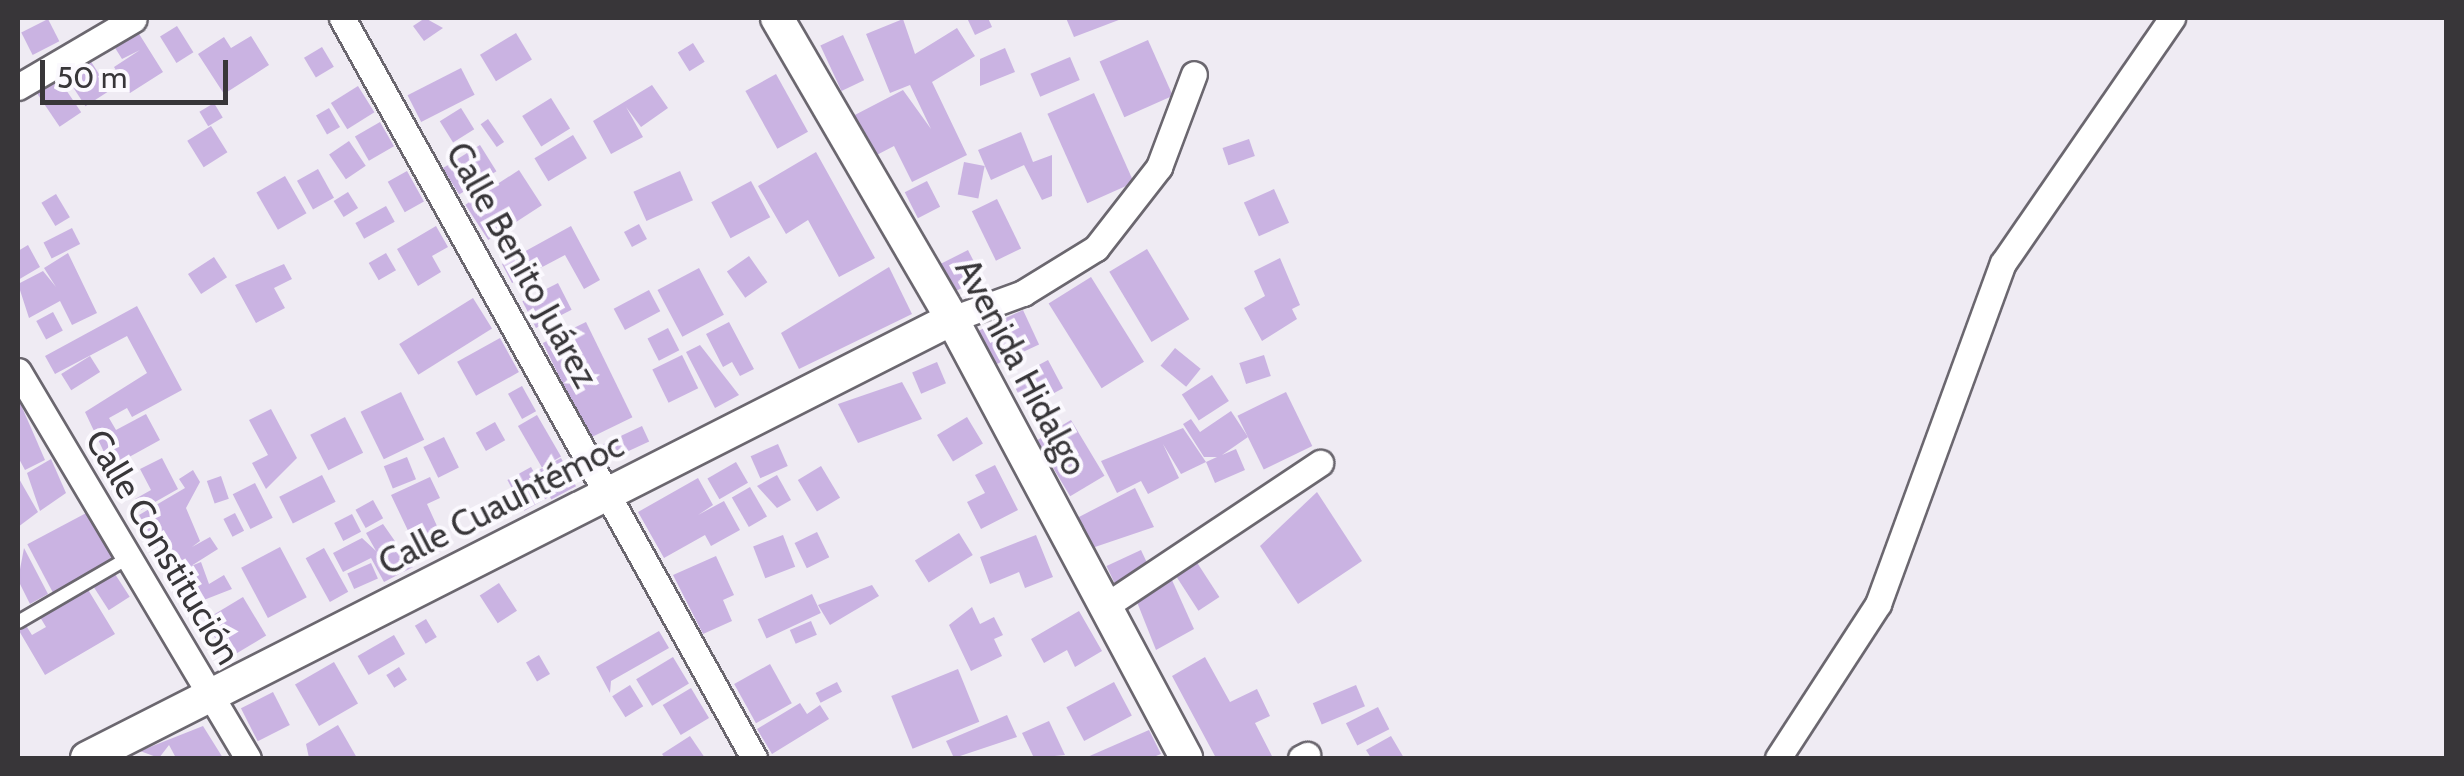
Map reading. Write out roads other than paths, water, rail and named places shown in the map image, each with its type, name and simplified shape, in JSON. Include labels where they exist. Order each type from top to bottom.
[{"type":"street","name":"Calle Benito Juárez","points":[[342,18],[610,493],[754,758]]},
{"type":"street","name":"Avenida Hidalgo","points":[[777,18],[952,319],[1186,758]]},
{"type":"street","points":[[1778,758],[1878,604],[2003,263],[2172,18]]},
{"type":"street","points":[[18,87],[134,19]]},
{"type":"street","points":[[952,319],[1023,293],[1096,248],[1159,166],[1194,74]]},
{"type":"street","name":"Calle Cuauhtémoc","points":[[87,758],[952,319]]},
{"type":"street","name":"Calle Constitución","points":[[18,371],[248,758]]},
{"type":"street","points":[[1104,607],[1320,463]]},
{"type":"lane","points":[[18,622],[128,558]]}]
